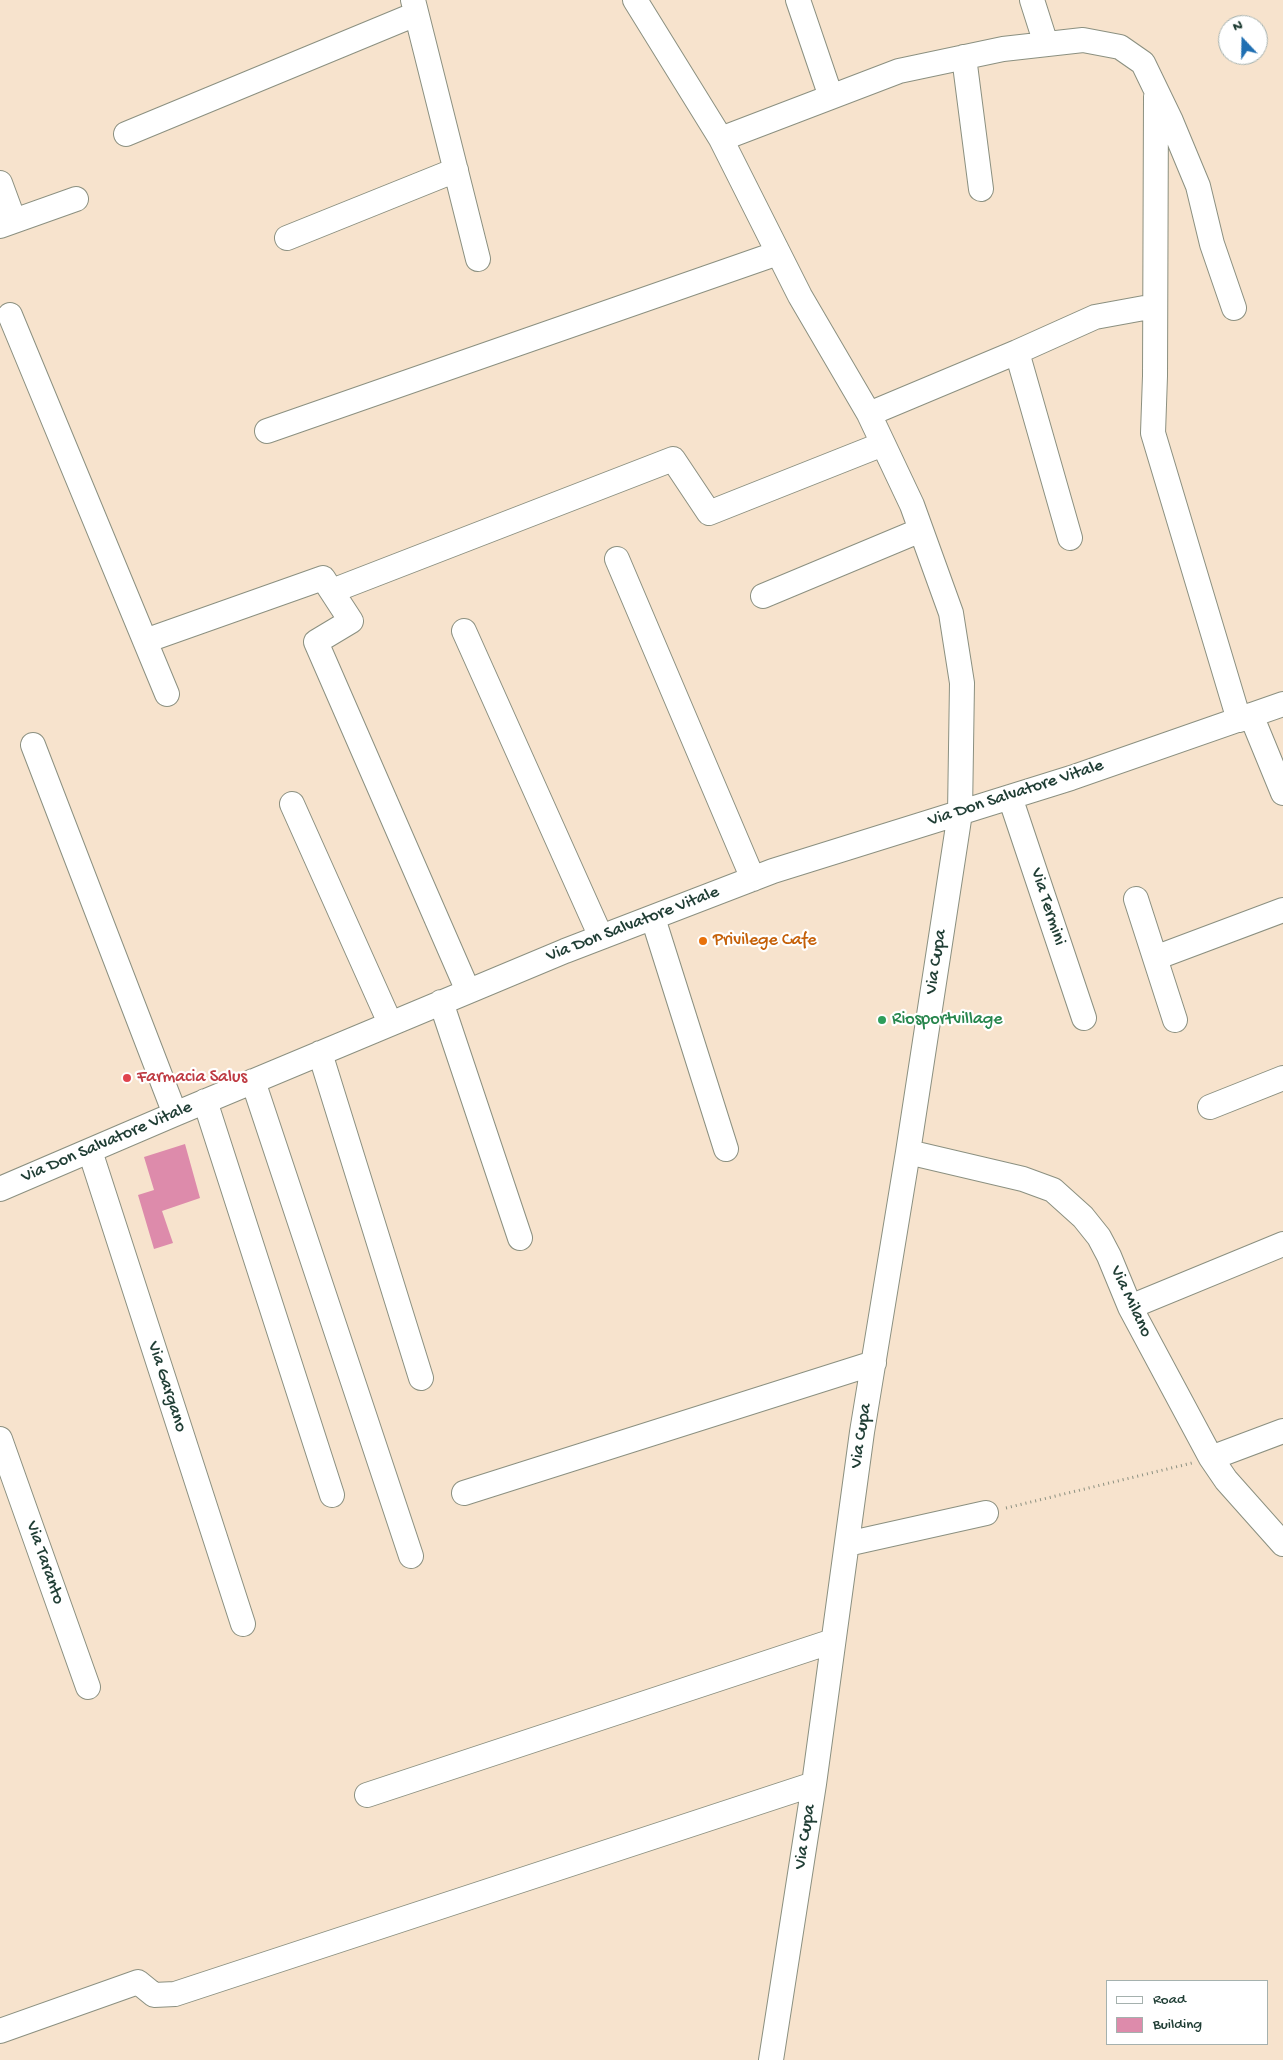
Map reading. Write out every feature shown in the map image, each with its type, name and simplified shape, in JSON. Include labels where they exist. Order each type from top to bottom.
[{"type":"street","name":"Via Cupa","points":[[635,0],[721,138],[800,296],[869,414],[912,505],[951,613],[962,683],[960,812],[874,1363],[814,1784],[772,2060]]},
{"type":"street","points":[[798,0],[831,97]]},
{"type":"street","points":[[1032,0],[1046,44]]},
{"type":"street","points":[[126,134],[414,7],[478,259]]},
{"type":"street","points":[[721,138],[899,71],[1003,49],[1046,44],[1083,40],[1120,47],[1143,63],[1198,186],[1212,244],[1234,308]]},
{"type":"street","points":[[964,57],[982,189]]},
{"type":"street","points":[[1156,90],[1156,306],[1153,433],[1245,717],[1283,793]]},
{"type":"street","points":[[287,238],[456,170]]},
{"type":"street","points":[[0,183],[7,224],[76,199]]},
{"type":"street","points":[[267,431],[778,253]]},
{"type":"street","points":[[869,414],[1095,317],[1156,306]]},
{"type":"street","points":[[10,315],[166,694]]},
{"type":"street","points":[[1017,352],[1070,538]]},
{"type":"street","points":[[332,591],[673,460],[709,513],[883,444]]},
{"type":"street","points":[[763,596],[921,530]]},
{"type":"street","points":[[617,559],[753,878]]},
{"type":"street","points":[[144,641],[323,578],[350,621],[316,642],[468,991]]},
{"type":"street","points":[[464,631],[601,937]]},
{"type":"street","name":"Via Don Salvatore Vitale","points":[[0,1189],[390,1023],[601,937],[753,878],[1071,778],[1283,704]]},
{"type":"street","points":[[32,745],[175,1114]]},
{"type":"street","name":"Via Termini","points":[[1010,797],[1084,1018]]},
{"type":"street","points":[[292,804],[390,1023]]},
{"type":"street","points":[[1136,899],[1175,1020]]},
{"type":"street","points":[[1155,958],[1283,910]]},
{"type":"street","points":[[653,918],[726,1149]]},
{"type":"street","points":[[441,1002],[520,1238]]},
{"type":"street","points":[[320,1053],[421,1378]]},
{"type":"street","points":[[1210,1107],[1283,1078]]},
{"type":"street","points":[[253,1081],[411,1556]]},
{"type":"street","points":[[205,1101],[332,1495]]},
{"type":"street","name":"Via Gargano","points":[[90,1151],[243,1624]]},
{"type":"street","name":"Via Milano","points":[[908,1152],[1023,1179],[1053,1190],[1083,1216],[1109,1256],[1130,1306],[1211,1458],[1226,1480],[1283,1544]]},
{"type":"street","points":[[1130,1306],[1283,1244]]},
{"type":"street","points":[[464,1493],[874,1363]]},
{"type":"street","points":[[1211,1458],[1283,1430]]},
{"type":"street","name":"Via Taranto","points":[[0,1439],[88,1688]]},
{"type":"street","points":[[847,1544],[986,1513]]},
{"type":"street","points":[[367,1795],[833,1641]]},
{"type":"street","points":[[0,2031],[138,1982],[154,1995],[175,1994],[814,1784]]},
{"type":"path","points":[[986,1513],[1211,1458]]},
{"type":"building","points":[[185,1144],[200,1198],[162,1211],[173,1243],[154,1249],[138,1195],[154,1190],[144,1157]]},
{"type":"place","name":"Privilege Cafe","points":[[703,941]]},
{"type":"place","name":"Riosportvillage","points":[[882,1020]]},
{"type":"place","name":"Farmacia Salus","points":[[127,1078]]}]
